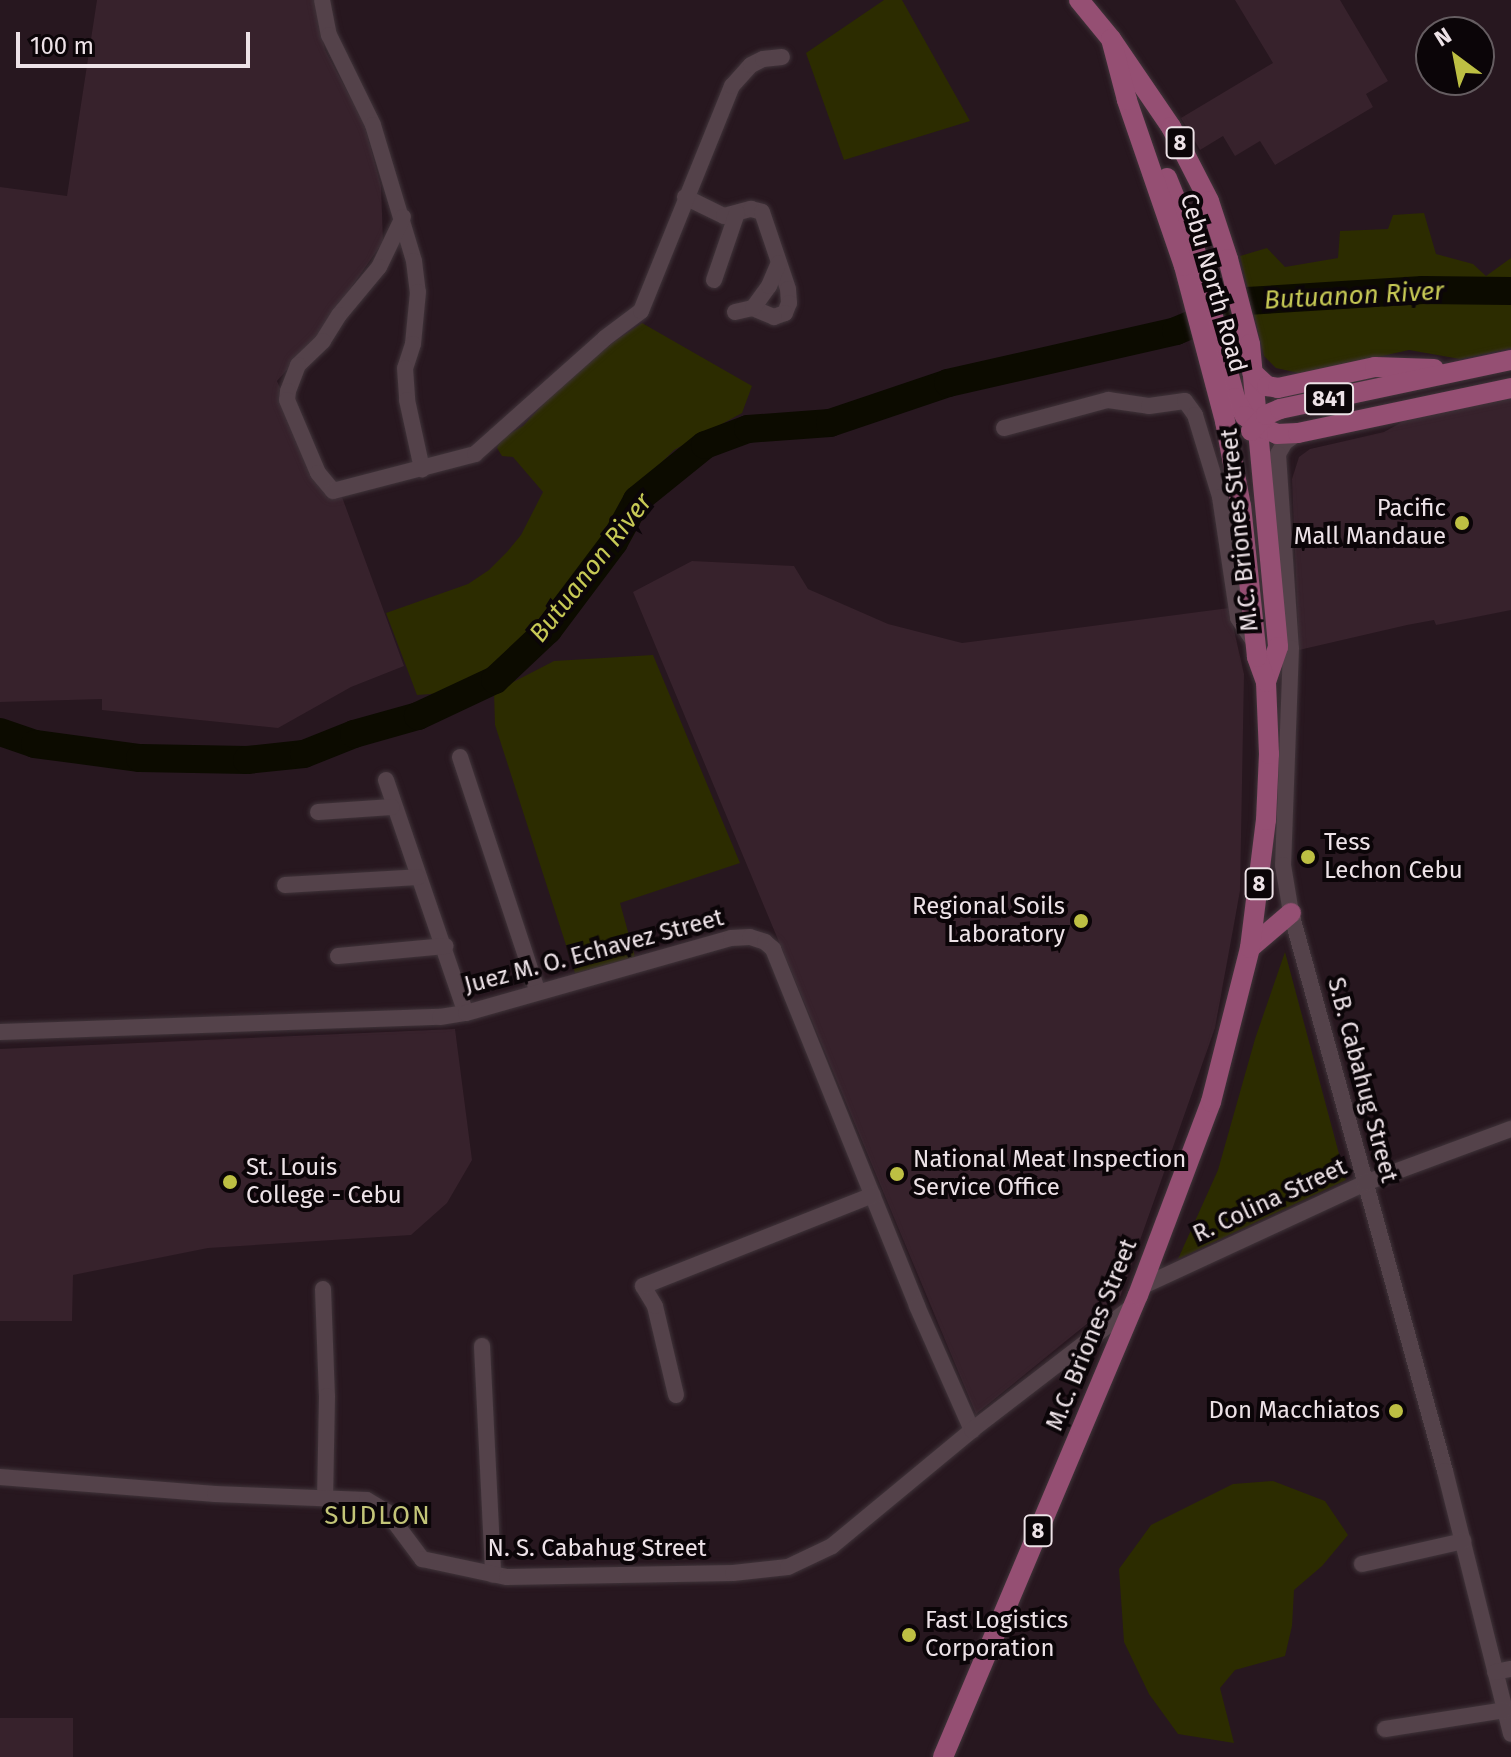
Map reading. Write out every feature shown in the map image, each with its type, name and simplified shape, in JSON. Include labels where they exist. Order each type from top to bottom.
[{"type":"main road","name":"8","points":[[1079,0],[1111,39]]},
{"type":"main road","name":"Cebu North Road","points":[[1111,39],[1127,100],[1177,200],[1215,353],[1236,481]]},
{"type":"main road","name":"Cebu North Road","points":[[1111,39],[1151,95],[1194,168],[1214,212],[1250,344],[1252,372]]},
{"type":"main road","points":[[1215,353],[1236,402],[1256,425],[1277,434],[1298,433]]},
{"type":"main road","name":"841","points":[[1256,425],[1280,409],[1511,360]]},
{"type":"main road","points":[[1252,372],[1267,386],[1278,388],[1375,367],[1466,370]]},
{"type":"main road","name":"M.C. Briones Street","points":[[1252,372],[1278,647],[1266,682]]},
{"type":"main road","name":"841","points":[[1298,433],[1511,388]]},
{"type":"main road","points":[[1236,481],[1242,450],[1256,425]]},
{"type":"main road","name":"M.C. Briones Street","points":[[943,1757],[1137,1297],[1211,1102],[1250,948],[1269,777],[1266,682],[1256,645],[1236,481]]},
{"type":"main road","points":[[1250,948],[1291,913]]},
{"type":"street","points":[[322,0],[329,35],[373,125],[403,217],[418,292],[413,344],[405,368],[407,400],[422,469]]},
{"type":"street","points":[[403,217],[379,267],[323,341],[298,365],[287,400],[318,473],[333,491],[475,454],[491,443],[557,379],[641,311],[732,86],[751,65],[763,59],[782,57]]},
{"type":"street","points":[[685,197],[724,216],[751,209],[762,212],[788,289],[785,313],[774,317],[753,308],[735,312]]},
{"type":"street","points":[[714,280],[737,213]]},
{"type":"street","points":[[753,308],[779,263]]},
{"type":"street","points":[[1004,428],[1108,400],[1149,406],[1185,401],[1195,415],[1220,497],[1238,618],[1256,645]]},
{"type":"street","name":"S.B. Cabahug Street","points":[[1298,433],[1285,442],[1278,459],[1290,603],[1283,865],[1291,913],[1463,1541],[1503,1670],[1505,1710],[1511,1734]]},
{"type":"street","points":[[460,757],[537,990]]},
{"type":"street","points":[[386,780],[392,807],[446,946],[466,1013]]},
{"type":"street","points":[[318,812],[392,807]]},
{"type":"street","points":[[285,885],[418,877]]},
{"type":"street","name":"Juez M. O. Echavez Street","points":[[0,1032],[245,1025],[466,1013],[537,990],[731,938],[750,937],[765,942],[773,949],[972,1430]]},
{"type":"street","points":[[338,956],[446,946]]},
{"type":"street","name":"R. Colina Street","points":[[1137,1297],[1365,1183],[1511,1129]]},
{"type":"street","points":[[676,1395],[655,1306],[643,1286],[873,1195]]},
{"type":"street","points":[[323,1289],[327,1396],[325,1499]]},
{"type":"street","name":"N. S. Cabahug Street","points":[[0,1477],[367,1500],[387,1512],[422,1559],[493,1575],[733,1573],[788,1567],[832,1546],[1137,1297]]},
{"type":"street","points":[[482,1346],[493,1575]]},
{"type":"street","points":[[1362,1564],[1463,1541]]},
{"type":"street","points":[[1385,1729],[1505,1710]]},
{"type":"shaded area","points":[[97,0],[315,0],[325,50],[364,123],[381,186],[383,242],[317,336],[277,381],[327,498],[342,497],[404,666],[351,687],[278,728],[102,710],[102,699],[0,702],[0,187],[67,196]]},
{"type":"shaded area","points":[[884,0],[902,0],[970,121],[844,160],[806,53]]},
{"type":"shaded area","points":[[1235,0],[1340,0],[1388,81],[1366,94],[1373,107],[1275,165],[1260,141],[1235,156],[1223,136],[1200,150],[1181,118],[1273,63]]},
{"type":"shaded area","points":[[1424,213],[1436,254],[1473,264],[1486,276],[1511,258],[1511,348],[1460,359],[1409,350],[1303,374],[1276,368],[1264,356],[1240,256],[1267,248],[1285,267],[1338,258],[1340,231],[1388,229],[1393,215]]},
{"type":"shaded area","points":[[642,323],[752,386],[742,413],[674,450],[627,497],[605,542],[564,599],[513,656],[493,672],[444,693],[417,695],[386,613],[468,584],[489,570],[507,552],[521,535],[543,492],[513,457],[502,456],[497,448],[501,439],[523,426],[561,385]]},
{"type":"shaded area","points":[[1511,394],[1511,610],[1436,625],[1434,620],[1407,625],[1299,650],[1292,479],[1299,457],[1310,449],[1384,432],[1404,421]]},
{"type":"shaded area","points":[[692,561],[794,566],[808,589],[888,624],[962,643],[1229,608],[1244,674],[1240,891],[1215,1028],[1120,1297],[976,1414],[633,592]]},
{"type":"shaded area","points":[[653,655],[740,863],[620,903],[635,957],[575,973],[495,725],[494,692],[554,661]]},
{"type":"shaded area","points":[[1285,952],[1346,1180],[1178,1259],[1218,1170],[1255,1039]]},
{"type":"shaded area","name":"St. Louis College - Cebu","points":[[455,1029],[472,1160],[447,1203],[411,1235],[208,1248],[73,1275],[72,1321],[0,1321],[0,1049]]},
{"type":"shaded area","points":[[1273,1481],[1325,1501],[1348,1535],[1322,1566],[1294,1590],[1292,1626],[1285,1656],[1235,1670],[1220,1688],[1234,1743],[1178,1734],[1149,1694],[1124,1642],[1119,1569],[1151,1525],[1233,1484]]},
{"type":"shaded area","points":[[0,1718],[73,1718],[73,1757],[0,1757]]},
{"type":"waterway","name":"Butuanon River","points":[[0,732],[35,744],[140,758],[247,760],[304,754],[354,734],[418,716],[495,680],[548,630],[614,542],[637,500],[705,445],[748,429],[830,423],[948,383],[1176,331],[1247,301],[1423,290],[1511,291]]},
{"type":"place","name":"Pacific Mall Mandaue","points":[[1462,523]]},
{"type":"place","name":"Tess Lechon Cebu","points":[[1308,857]]},
{"type":"place","name":"Regional Soils Laboratory","points":[[1081,921]]},
{"type":"place","name":"National Meat Inspection Service Office","points":[[897,1174]]},
{"type":"place","name":"St. Louis College - Cebu","points":[[230,1182]]},
{"type":"place","name":"Don Macchiatos","points":[[1396,1411]]},
{"type":"place","name":"Fast Logistics Corporation","points":[[909,1635]]},
{"type":"district","name":"SUDLON","points":[[378,1516]]}]
